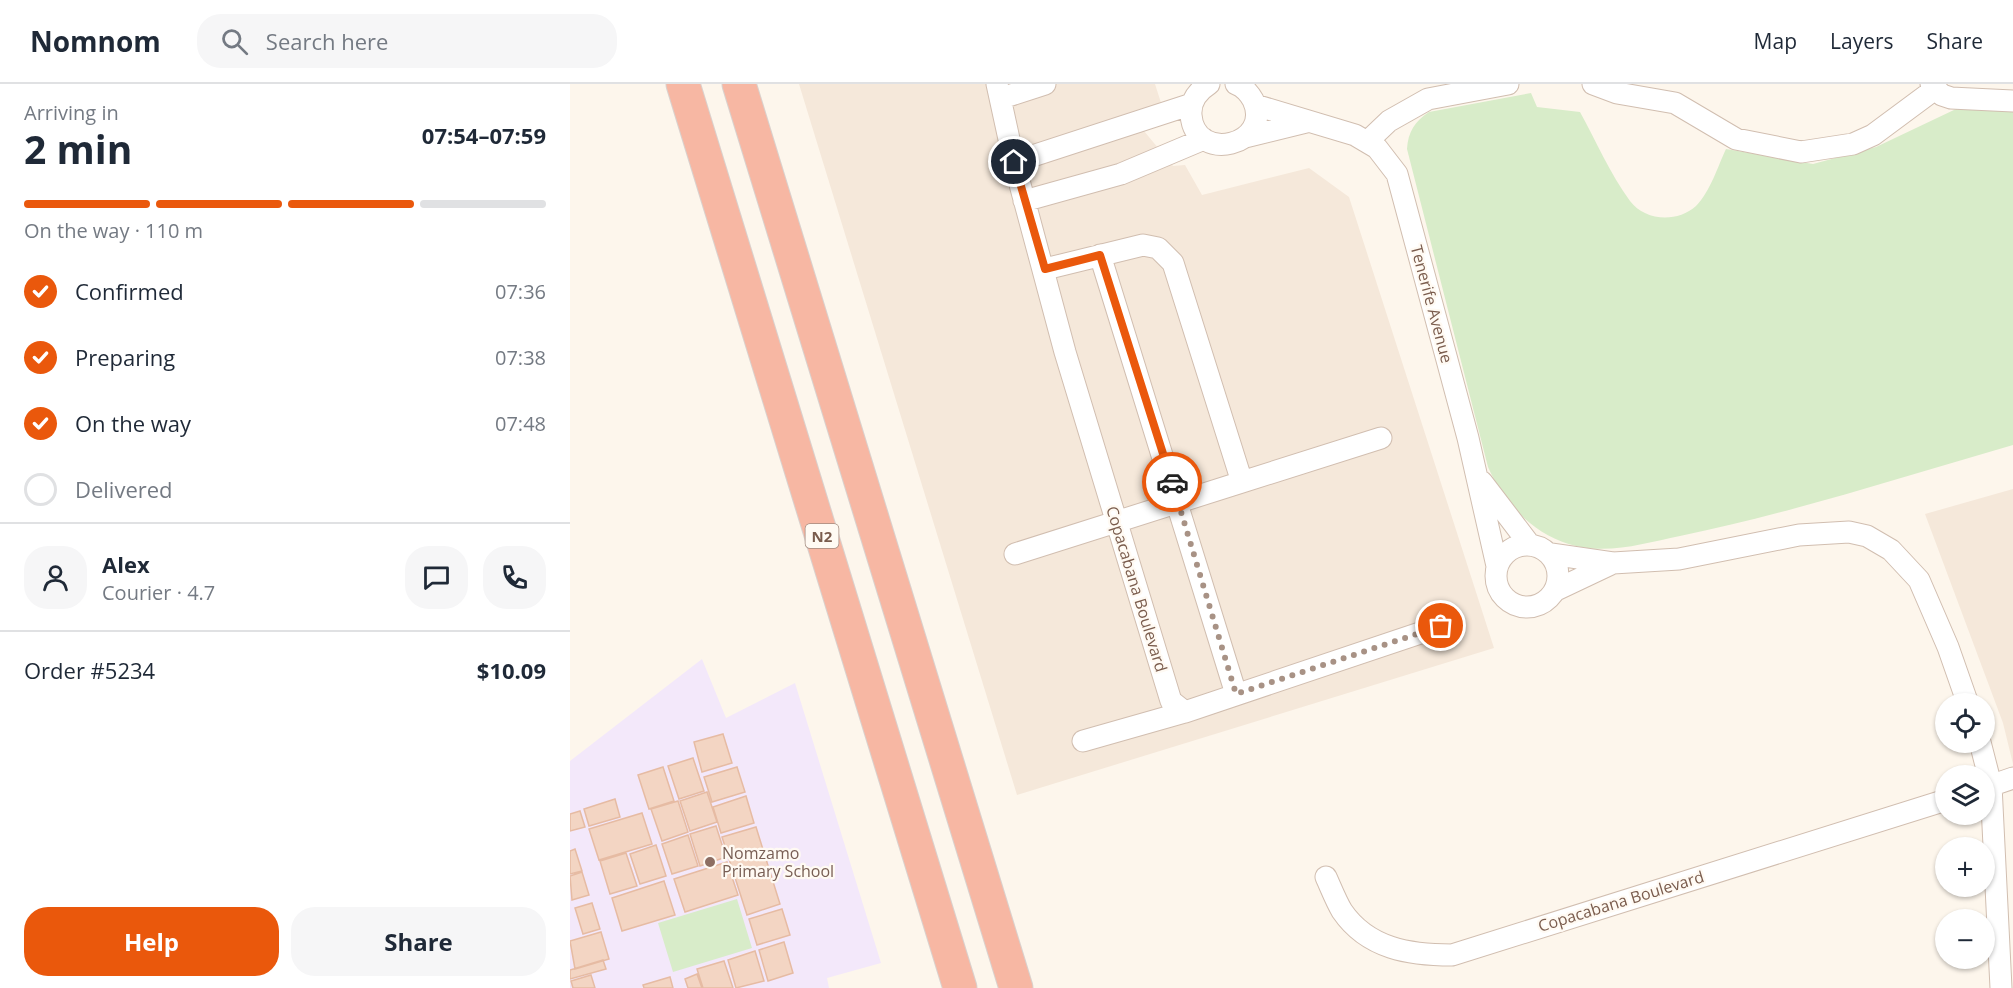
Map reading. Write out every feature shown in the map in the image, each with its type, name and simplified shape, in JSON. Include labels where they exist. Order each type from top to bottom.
[{"type":"highway","name":"N2","points":[[683,84],[960,988]]},
{"type":"highway","points":[[739,84],[1016,988]]},
{"type":"street","points":[[999,91],[1045,84]]},
{"type":"street","points":[[1236,84],[1250,94],[1255,105],[1255,122],[1245,137]]},
{"type":"street","points":[[1368,141],[1389,121],[1428,99],[1508,84]]},
{"type":"street","points":[[1593,84],[1617,93],[1675,103],[1736,139],[1801,152],[1853,144],[1874,135],[1933,87],[1951,98],[2013,100]]},
{"type":"street","name":"Copacabana Boulevard","points":[[999,91],[1014,162],[1045,269],[1065,352],[1171,701],[1185,712]]},
{"type":"street","points":[[1014,162],[1196,92],[1193,123],[1204,139],[1121,174],[1024,201]]},
{"type":"street","name":"Tenerife Avenue","points":[[1255,105],[1306,122],[1327,125],[1368,141],[1384,155],[1397,174],[1478,477],[1497,566]]},
{"type":"street","name":"Tenerife Avenue","points":[[1204,139],[1221,146],[1230,145],[1245,137],[1306,122]]},
{"type":"street","points":[[1045,269],[1143,245],[1158,248],[1173,263],[1242,482]]},
{"type":"street","points":[[1100,255],[1179,503],[1236,694]]},
{"type":"street","points":[[1015,554],[1381,438]]},
{"type":"street","name":"Tenerife Avenue","points":[[1478,477],[1530,545]]},
{"type":"street","points":[[1613,563],[1556,590],[1546,602],[1532,608],[1516,606],[1503,597],[1496,582],[1497,566],[1504,554],[1516,546],[1530,545],[1551,554],[1613,563],[1679,559],[1798,535],[1849,532],[1867,536],[1891,550],[1919,580],[1948,647],[1964,693]]},
{"type":"street","points":[[1551,554],[1559,571],[1556,590]]},
{"type":"street","points":[[1083,741],[1185,712],[1441,626]]},
{"type":"street","points":[[1995,784],[2013,778]]},
{"type":"street","name":"Copacabana Boulevard","points":[[1326,877],[1342,912],[1364,934],[1391,950],[1420,955],[1452,955],[1935,803]]},
{"type":"street","points":[[1990,825],[2001,988]]},
{"type":"shaded area","points":[[799,84],[1155,84],[1163,109],[1144,131],[1173,166],[1185,165],[1202,195],[1309,168],[1349,197],[1494,648],[1017,795]]},
{"type":"shaded area","points":[[2013,489],[2013,764],[1995,702],[1995,693],[1992,693],[1925,514]]},
{"type":"shaded area","name":"Nomzamo Primary School","points":[[702,659],[726,718],[795,683],[881,963],[827,978],[829,988],[570,988],[570,761]]},
{"type":"green space","points":[[1531,93],[1537,107],[1580,112],[1630,201],[1644,213],[1662,217],[1680,215],[1696,206],[1710,186],[1726,149],[1813,164],[1876,147],[1956,109],[2013,111],[2013,445],[1764,517],[1628,547],[1602,549],[1576,546],[1547,535],[1535,527],[1503,494],[1488,467],[1407,149],[1413,128],[1429,112]]},
{"type":"green space","points":[[737,899],[752,948],[673,972],[658,923]]},
{"type":"building","points":[[723,734],[732,763],[702,772],[694,742]]},
{"type":"building","points":[[693,758],[704,791],[679,799],[668,766]]},
{"type":"building","points":[[663,767],[674,801],[649,809],[638,775]]},
{"type":"building","points":[[737,767],[745,792],[712,802],[704,777]]},
{"type":"building","points":[[707,792],[717,822],[690,831],[680,801]]},
{"type":"building","points":[[746,796],[754,823],[721,833],[713,807]]},
{"type":"building","points":[[615,799],[620,817],[589,826],[584,809]]},
{"type":"building","points":[[678,801],[688,832],[662,841],[651,809]]},
{"type":"building","points":[[580,811],[585,827],[570,831],[570,814]]},
{"type":"building","points":[[642,813],[652,844],[599,860],[589,829]]},
{"type":"building","points":[[716,826],[726,857],[700,866],[690,834]]},
{"type":"building","points":[[756,827],[780,904],[747,915],[722,837]]},
{"type":"building","points":[[688,835],[698,866],[672,874],[662,844]]},
{"type":"building","points":[[656,845],[666,876],[640,884],[630,854]]},
{"type":"building","points":[[575,849],[582,871],[570,874],[570,851]]},
{"type":"building","points":[[626,853],[637,886],[610,894],[600,861]]},
{"type":"building","points":[[727,862],[738,895],[685,912],[674,879]]},
{"type":"building","points":[[582,872],[589,895],[572,900],[570,876]]},
{"type":"building","points":[[664,881],[675,915],[622,931],[612,898]]},
{"type":"building","points":[[592,903],[600,929],[583,934],[575,908]]},
{"type":"building","points":[[782,909],[790,935],[757,945],[749,919]]},
{"type":"building","points":[[601,932],[609,959],[575,969],[570,941]]},
{"type":"building","points":[[784,942],[793,973],[768,981],[759,950]]},
{"type":"building","points":[[755,951],[764,981],[736,988],[728,960]]},
{"type":"building","points":[[603,960],[606,969],[570,979],[570,970]]},
{"type":"building","points":[[724,961],[733,988],[703,988],[697,969]]},
{"type":"building","points":[[697,974],[702,988],[688,988],[685,979]]},
{"type":"building","points":[[591,975],[595,988],[573,988],[571,981]]},
{"type":"building","points":[[670,977],[673,988],[644,988],[643,985]]},
{"type":"way so far","points":[[1172,482],[1236,694],[1441,626]]},
{"type":"place","name":"Nomzamo Primary School","points":[[710,862]]},
{"type":"route","points":[[1014,162],[1045,269],[1100,255],[1172,482]]}]
